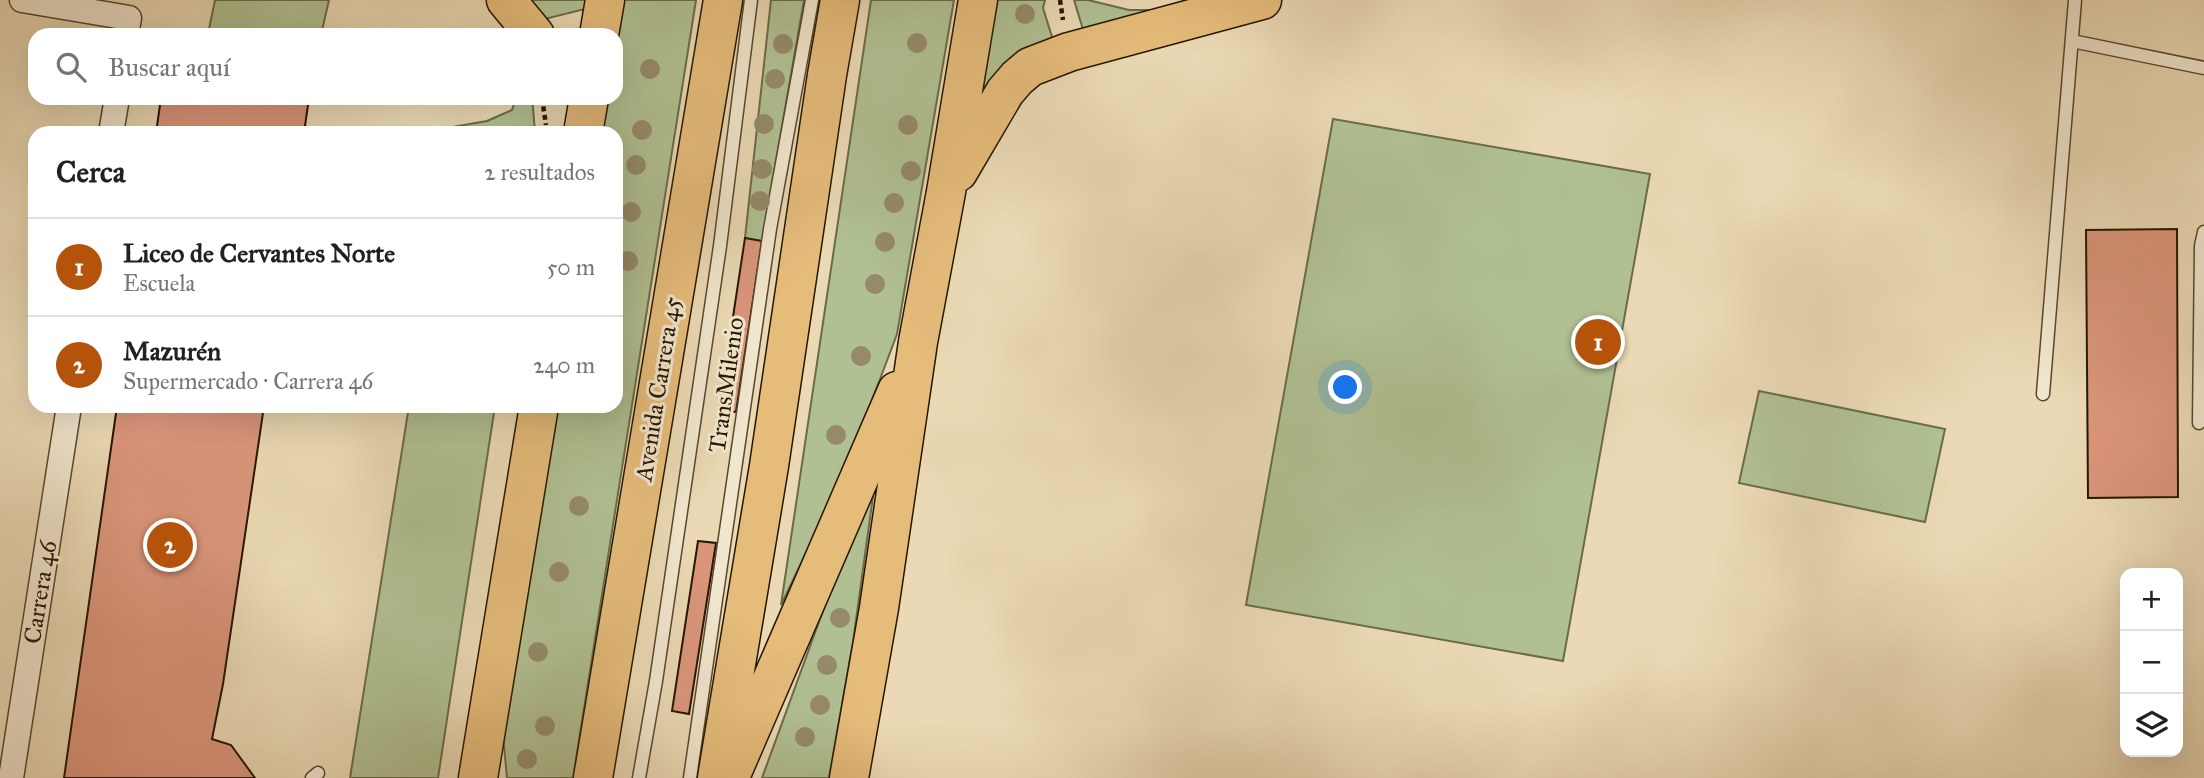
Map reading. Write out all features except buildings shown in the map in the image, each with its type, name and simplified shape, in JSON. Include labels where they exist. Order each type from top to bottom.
[{"type":"highway","points":[[506,0],[529,28]]},
{"type":"highway","points":[[600,28],[605,0]]},
{"type":"highway","name":"Avenida Carrera 45","points":[[593,778],[723,0]]},
{"type":"highway","points":[[718,778],[840,0]]},
{"type":"highway","points":[[849,778],[879,608],[918,342],[978,0]]},
{"type":"highway","points":[[946,192],[1005,92],[1030,68],[1069,52],[1262,0]]},
{"type":"highway","points":[[730,778],[918,342]]},
{"type":"highway","points":[[478,778],[537,413]]},
{"type":"highway","points":[[492,687],[498,778]]},
{"type":"street","points":[[22,0],[128,27]]},
{"type":"street","points":[[112,126],[116,105]]},
{"type":"street","name":"Carrera 46","points":[[11,778],[68,413]]},
{"type":"lane","name":"TransMilenio","points":[[639,778],[656,681],[718,260],[751,0]]},
{"type":"lane","name":"TransMilenio","points":[[690,778],[771,229],[812,0]]},
{"type":"lane","points":[[2042,394],[2075,0]]},
{"type":"lane","points":[[2072,41],[2204,68]]},
{"type":"lane","points":[[2199,422],[2201,246],[2204,232]]},
{"type":"path","points":[[543,105],[545,126]]},
{"type":"green space","points":[[215,0],[329,0],[323,28],[209,28]]},
{"type":"green space","points":[[526,0],[586,0],[585,9],[545,19]]},
{"type":"green space","points":[[617,0],[696,0],[573,778],[507,778],[501,714],[549,413],[623,413],[623,126],[595,126],[599,105],[623,105],[623,28],[617,28]]},
{"type":"green space","points":[[771,0],[804,0],[762,241],[745,238]]},
{"type":"green space","points":[[871,0],[954,0],[897,334],[845,472],[781,605]]},
{"type":"green space","points":[[996,0],[1045,0],[1043,8],[1053,40],[998,74],[978,98]]},
{"type":"green space","points":[[1074,0],[1088,0],[1129,10],[1153,10],[1187,0],[1205,0],[1085,36]]},
{"type":"green space","points":[[514,105],[532,105],[534,126],[458,126],[487,121],[512,110]]},
{"type":"green space","points":[[1333,119],[1650,174],[1563,661],[1246,605]]},
{"type":"green space","points":[[1759,391],[1945,429],[1925,522],[1739,483]]},
{"type":"green space","points":[[408,413],[494,413],[438,778],[350,778]]},
{"type":"green space","points":[[878,460],[853,642],[829,778],[762,778]]},
{"type":"place","name":"Liceo de Cervantes Norte","points":[[1598,342]]},
{"type":"place","name":"Mazurén","points":[[170,545]]}]
